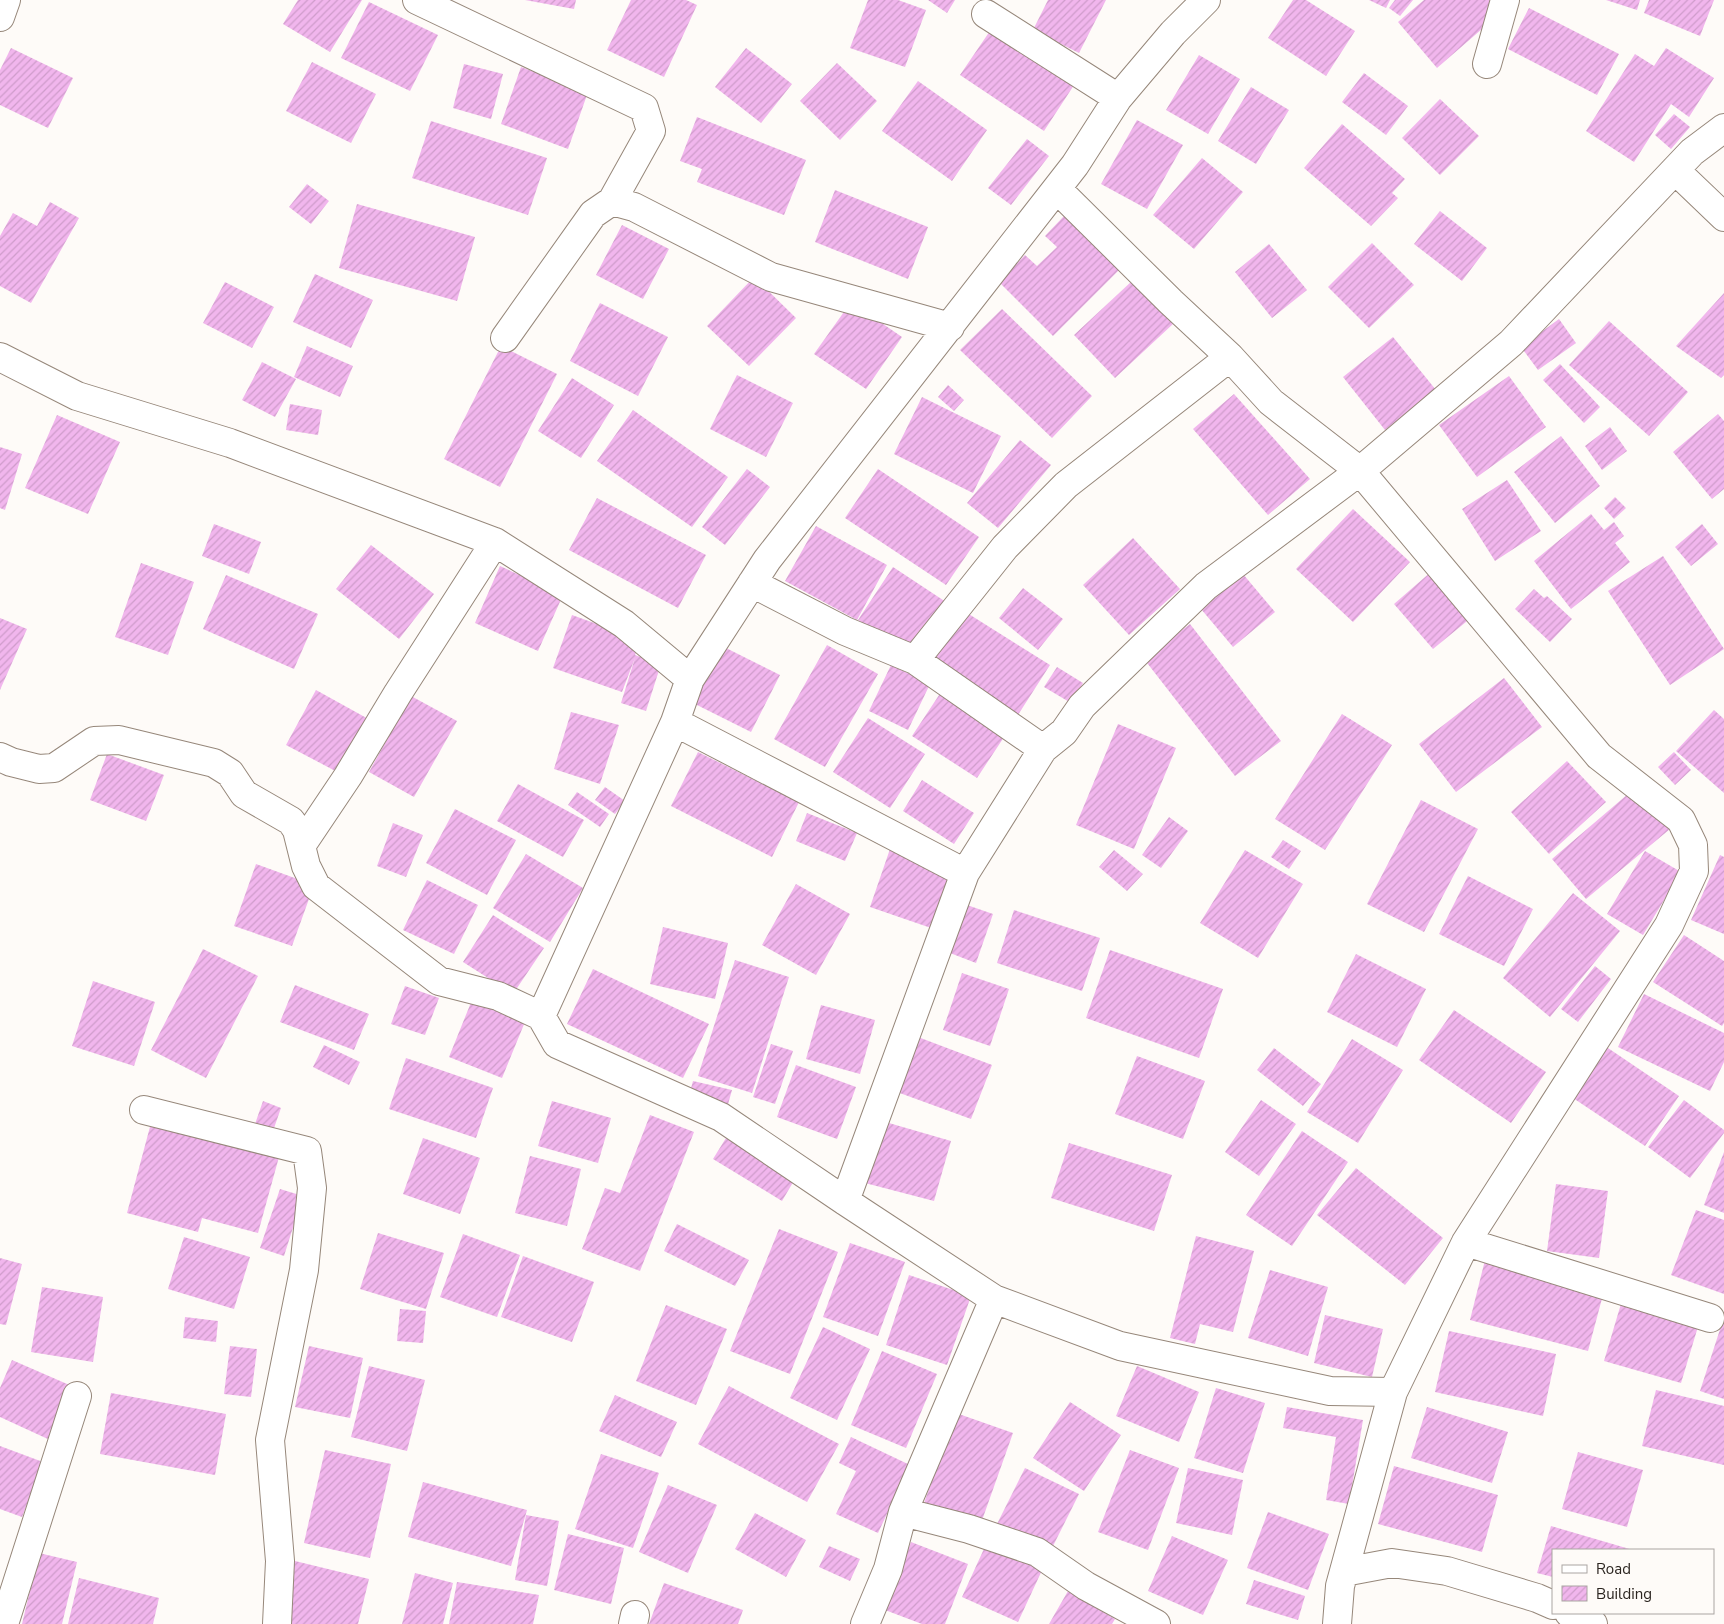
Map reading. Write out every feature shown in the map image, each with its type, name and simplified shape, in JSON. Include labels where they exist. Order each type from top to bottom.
[{"type":"street","points":[[0,17],[6,0]]},
{"type":"street","points":[[417,0],[644,108],[651,131],[612,201],[593,214],[505,338]]},
{"type":"street","points":[[541,1016],[675,722],[690,679],[752,582],[830,478],[1057,189],[1075,165],[1118,98],[1173,33],[1206,0]]},
{"type":"street","points":[[1487,64],[1505,0]]},
{"type":"street","points":[[986,14],[1118,98]]},
{"type":"street","points":[[845,1201],[965,873],[1043,749],[1064,732],[1082,706],[1206,586],[1360,471],[1511,343],[1692,152],[1724,128]]},
{"type":"street","points":[[1675,170],[1724,217]]},
{"type":"street","points":[[1057,189],[1171,302],[1230,357],[1271,402],[1360,471],[1599,756],[1681,820],[1693,845],[1694,871],[1669,925],[1466,1242],[1393,1392],[1340,1586],[1337,1624]]},
{"type":"street","points":[[612,201],[634,207],[771,277],[950,327]]},
{"type":"street","points":[[0,357],[77,396],[230,443],[495,542],[624,624],[690,679]]},
{"type":"street","points":[[915,660],[1005,547],[1066,485],[1230,357]]},
{"type":"street","points":[[301,846],[348,776],[398,692],[495,542]]},
{"type":"street","points":[[752,582],[845,631],[915,660],[1043,749]]},
{"type":"street","points":[[675,722],[965,873]]},
{"type":"street","points":[[0,757],[11,762],[39,769],[54,768],[94,741],[120,740],[214,762],[230,773],[244,794],[291,821],[297,830],[306,866],[316,886],[439,981],[498,996],[541,1016],[557,1044],[721,1117],[994,1299],[1120,1346],[1330,1391],[1393,1392]]},
{"type":"street","points":[[144,1110],[307,1150],[312,1188],[304,1270],[270,1440],[280,1561],[277,1624]]},
{"type":"street","points":[[1466,1242],[1710,1318]]},
{"type":"street","points":[[865,1624],[888,1569],[902,1512],[994,1299]]},
{"type":"street","points":[[4,1624],[77,1396]]},
{"type":"street","points":[[902,1512],[970,1529],[1037,1552],[1086,1586],[1156,1624]]},
{"type":"street","points":[[1344,1572],[1392,1563],[1447,1571],[1537,1598],[1552,1606]]},
{"type":"street","points":[[1571,1614],[1593,1624]]},
{"type":"building","points":[[298,0],[362,0],[330,52],[283,24]]},
{"type":"building","points":[[525,0],[576,0],[574,9]]},
{"type":"building","points":[[631,0],[686,0],[697,5],[664,77],[607,50]]},
{"type":"building","points":[[868,0],[898,0],[926,10],[905,67],[850,48]]},
{"type":"building","points":[[928,0],[955,0],[947,13]]},
{"type":"building","points":[[1048,0],[1106,0],[1079,53],[1033,30]]},
{"type":"building","points":[[1293,0],[1306,0],[1355,31],[1326,76],[1268,38]]},
{"type":"building","points":[[1369,0],[1390,0],[1386,8]]},
{"type":"building","points":[[1395,0],[1413,0],[1400,16],[1389,8]]},
{"type":"building","points":[[1424,0],[1498,0],[1505,9],[1437,68],[1398,22]]},
{"type":"building","points":[[1606,0],[1640,0],[1637,10]]},
{"type":"building","points":[[1649,0],[1714,0],[1700,36],[1644,13]]},
{"type":"building","points":[[369,2],[438,35],[410,91],[341,58]]},
{"type":"building","points":[[1529,8],[1619,54],[1597,95],[1508,49]]},
{"type":"building","points":[[994,25],[1078,79],[1044,131],[960,75]]},
{"type":"building","points":[[11,48],[73,78],[48,128],[0,105],[0,70]]},
{"type":"building","points":[[746,48],[792,84],[761,123],[715,87]]},
{"type":"building","points":[[1666,48],[1714,78],[1689,117],[1671,104],[1634,162],[1586,131],[1635,54],[1654,66]]},
{"type":"building","points":[[1199,55],[1240,79],[1208,134],[1166,110]]},
{"type":"building","points":[[312,62],[376,94],[351,143],[286,111]]},
{"type":"building","points":[[837,63],[877,101],[840,140],[800,101]]},
{"type":"building","points":[[464,64],[503,74],[491,119],[453,108]]},
{"type":"building","points":[[521,67],[588,92],[568,149],[501,124]]},
{"type":"building","points":[[1364,73],[1408,106],[1386,135],[1342,102]]},
{"type":"building","points":[[918,81],[987,130],[952,181],[882,131]]},
{"type":"building","points":[[1251,87],[1289,110],[1256,164],[1218,141]]},
{"type":"building","points":[[1440,99],[1479,136],[1440,175],[1402,138]]},
{"type":"building","points":[[1674,114],[1690,127],[1671,149],[1655,135]]},
{"type":"building","points":[[697,117],[806,160],[784,215],[697,182],[702,169],[680,161]]},
{"type":"building","points":[[1137,120],[1183,145],[1147,209],[1101,184]]},
{"type":"building","points":[[431,121],[547,158],[528,215],[412,178]]},
{"type":"building","points":[[1342,124],[1405,179],[1392,193],[1398,198],[1371,226],[1304,168]]},
{"type":"building","points":[[1027,139],[1049,156],[1011,205],[988,188]]},
{"type":"building","points":[[1202,158],[1243,192],[1194,249],[1153,215]]},
{"type":"building","points":[[307,184],[329,201],[311,224],[289,207]]},
{"type":"building","points":[[835,190],[928,227],[908,279],[815,242]]},
{"type":"building","points":[[50,202],[79,218],[31,303],[0,286],[0,236],[13,213],[37,226]]},
{"type":"building","points":[[357,204],[475,237],[457,301],[339,268]]},
{"type":"building","points":[[1440,211],[1487,248],[1462,281],[1414,244]]},
{"type":"building","points":[[1064,216],[1119,270],[1053,336],[999,282],[1025,255],[1037,266],[1057,247],[1045,236]]},
{"type":"building","points":[[622,225],[669,249],[643,299],[596,275]]},
{"type":"building","points":[[1372,243],[1414,285],[1369,328],[1328,287]]},
{"type":"building","points":[[1269,244],[1307,290],[1272,318],[1235,272]]},
{"type":"building","points":[[315,274],[373,300],[351,348],[293,322]]},
{"type":"building","points":[[754,277],[796,318],[749,366],[707,326]]},
{"type":"building","points":[[1132,281],[1173,324],[1115,378],[1074,335]]},
{"type":"building","points":[[225,282],[274,307],[252,348],[203,323]]},
{"type":"building","points":[[1724,293],[1724,375],[1721,378],[1676,346]]},
{"type":"building","points":[[851,302],[902,337],[866,389],[814,354]]},
{"type":"building","points":[[600,303],[668,337],[638,396],[570,361]]},
{"type":"building","points":[[1002,309],[1092,396],[1052,438],[960,350]]},
{"type":"building","points":[[1559,319],[1576,343],[1538,370],[1521,347]]},
{"type":"building","points":[[1609,321],[1688,392],[1649,436],[1569,365]]},
{"type":"building","points":[[1393,337],[1436,390],[1385,430],[1343,377]]},
{"type":"building","points":[[307,346],[353,366],[340,397],[294,377]]},
{"type":"building","points":[[501,346],[557,374],[500,487],[444,459]]},
{"type":"building","points":[[262,362],[296,379],[275,417],[242,400]]},
{"type":"building","points":[[1560,364],[1600,407],[1584,423],[1543,380]]},
{"type":"building","points":[[737,375],[793,403],[766,457],[710,429]]},
{"type":"building","points":[[1509,376],[1546,427],[1477,477],[1439,425]]},
{"type":"building","points":[[572,378],[614,405],[581,458],[538,431]]},
{"type":"building","points":[[948,385],[964,400],[954,411],[938,397]]},
{"type":"building","points":[[1234,394],[1310,479],[1268,515],[1193,429]]},
{"type":"building","points":[[922,397],[1001,436],[973,493],[894,454]]},
{"type":"building","points":[[290,404],[322,410],[318,435],[286,430]]},
{"type":"building","points":[[633,410],[728,477],[692,527],[597,461]]},
{"type":"building","points":[[1718,414],[1724,421],[1724,489],[1712,499],[1673,452]]},
{"type":"building","points":[[57,415],[120,442],[88,514],[25,488]]},
{"type":"building","points":[[1610,427],[1627,451],[1602,470],[1585,446]]},
{"type":"building","points":[[1561,436],[1600,486],[1555,523],[1514,472]]},
{"type":"building","points":[[1020,440],[1051,465],[998,528],[967,503]]},
{"type":"building","points":[[0,447],[22,454],[5,510],[0,508]]},
{"type":"building","points":[[747,469],[770,487],[725,545],[702,527]]},
{"type":"building","points":[[878,469],[979,537],[946,585],[845,518]]},
{"type":"building","points":[[1507,480],[1541,531],[1495,561],[1462,509]]},
{"type":"building","points":[[1615,497],[1626,508],[1614,519],[1604,508]]},
{"type":"building","points":[[597,498],[706,555],[678,608],[569,550]]},
{"type":"building","points":[[1353,509],[1410,562],[1353,622],[1296,569]]},
{"type":"building","points":[[1591,514],[1604,530],[1614,522],[1624,536],[1615,543],[1630,562],[1571,609],[1534,561]]},
{"type":"building","points":[[214,524],[261,542],[249,574],[202,556]]},
{"type":"building","points":[[1702,524],[1718,544],[1691,566],[1675,547]]},
{"type":"building","points":[[816,526],[887,565],[857,620],[785,581]]},
{"type":"building","points":[[1133,538],[1180,589],[1129,635],[1083,585]]},
{"type":"building","points":[[371,545],[434,594],[399,639],[336,589]]},
{"type":"building","points":[[1663,556],[1724,649],[1670,685],[1608,591]]},
{"type":"building","points":[[141,563],[194,582],[168,655],[115,637]]},
{"type":"building","points":[[500,566],[563,595],[538,651],[475,623]]},
{"type":"building","points":[[893,567],[946,602],[911,654],[858,620]]},
{"type":"building","points":[[1432,571],[1472,617],[1433,649],[1394,604]]},
{"type":"building","points":[[1243,574],[1275,612],[1233,647],[1201,609]]},
{"type":"building","points":[[226,575],[318,614],[294,669],[203,629]]},
{"type":"building","points":[[1023,588],[1063,619],[1038,650],[999,618]]},
{"type":"building","points":[[1534,589],[1544,598],[1547,596],[1572,619],[1550,642],[1515,609]]},
{"type":"building","points":[[964,611],[1050,665],[1016,718],[930,664]]},
{"type":"building","points":[[572,615],[641,640],[635,655],[661,664],[646,711],[621,703],[635,658],[622,692],[553,668]]},
{"type":"building","points":[[0,618],[27,629],[0,690]]},
{"type":"building","points":[[1190,624],[1281,741],[1235,776],[1144,659]]},
{"type":"building","points":[[720,645],[780,675],[751,732],[691,702]]},
{"type":"building","points":[[827,645],[878,674],[825,767],[774,739]]},
{"type":"building","points":[[891,665],[930,684],[908,730],[869,711]]},
{"type":"building","points":[[1057,667],[1083,683],[1071,703],[1044,687]]},
{"type":"building","points":[[1504,678],[1542,727],[1456,792],[1419,744]]},
{"type":"building","points":[[945,686],[1010,728],[977,778],[912,736]]},
{"type":"building","points":[[316,690],[372,721],[343,775],[286,745]]},
{"type":"building","points":[[411,696],[457,721],[414,797],[369,772]]},
{"type":"building","points":[[1714,710],[1724,719],[1724,793],[1676,751]]},
{"type":"building","points":[[571,712],[619,725],[600,784],[554,769]]},
{"type":"building","points":[[1342,714],[1392,745],[1325,850],[1275,819]]},
{"type":"building","points":[[868,718],[925,754],[890,808],[833,772]]},
{"type":"building","points":[[1118,724],[1176,748],[1134,849],[1076,825]]},
{"type":"building","points":[[698,752],[799,802],[772,857],[671,806]]},
{"type":"building","points":[[1674,752],[1691,770],[1675,785],[1658,767]]},
{"type":"building","points":[[107,754],[164,775],[146,821],[90,800]]},
{"type":"building","points":[[1567,761],[1606,802],[1549,854],[1511,812]]},
{"type":"building","points":[[922,780],[974,813],[954,844],[903,811]]},
{"type":"building","points":[[518,784],[584,820],[563,857],[497,821]]},
{"type":"building","points":[[605,787],[625,801],[615,814],[595,800]]},
{"type":"building","points":[[1635,788],[1670,829],[1586,899],[1552,859]]},
{"type":"building","points":[[577,792],[609,814],[600,827],[568,805]]},
{"type":"building","points":[[1421,800],[1478,829],[1424,932],[1367,904]]},
{"type":"building","points":[[455,809],[516,840],[487,895],[426,863]]},
{"type":"building","points":[[807,813],[857,833],[845,861],[796,841]]},
{"type":"building","points":[[1169,817],[1188,831],[1161,868],[1142,855]]},
{"type":"building","points":[[393,823],[423,835],[406,877],[377,866]]},
{"type":"building","points":[[1283,840],[1301,851],[1289,869],[1271,857]]},
{"type":"building","points":[[890,849],[952,870],[931,928],[870,907]]},
{"type":"building","points":[[1114,850],[1143,874],[1127,891],[1099,867]]},
{"type":"building","points":[[1245,850],[1303,884],[1258,958],[1200,923]]},
{"type":"building","points":[[1645,851],[1681,872],[1643,935],[1607,914]]},
{"type":"building","points":[[526,854],[583,888],[550,942],[493,908]]},
{"type":"building","points":[[1720,855],[1724,857],[1724,934],[1691,920]]},
{"type":"building","points":[[256,864],[314,885],[292,946],[234,926]]},
{"type":"building","points":[[1468,876],[1533,909],[1504,966],[1439,934]]},
{"type":"building","points":[[427,880],[478,905],[454,954],[403,930]]},
{"type":"building","points":[[796,884],[850,914],[816,975],[762,945]]},
{"type":"building","points":[[1573,893],[1620,931],[1550,1017],[1503,978]]},
{"type":"building","points":[[967,905],[993,914],[976,963],[950,953]]},
{"type":"building","points":[[1014,910],[1100,938],[1082,991],[997,963]]},
{"type":"building","points":[[493,915],[544,948],[513,994],[463,962]]},
{"type":"building","points":[[663,927],[728,943],[715,999],[650,984]]},
{"type":"building","points":[[1684,935],[1724,961],[1724,1023],[1722,1026],[1653,982]]},
{"type":"building","points":[[203,949],[258,976],[206,1078],[151,1050]]},
{"type":"building","points":[[1110,950],[1223,989],[1199,1058],[1086,1018]]},
{"type":"building","points":[[1356,954],[1426,989],[1397,1047],[1327,1012]]},
{"type":"building","points":[[735,960],[789,977],[752,1093],[698,1076]]},
{"type":"building","points":[[1595,966],[1611,979],[1578,1022],[1561,1009]]},
{"type":"building","points":[[593,969],[709,1024],[683,1078],[567,1024]]},
{"type":"building","points":[[962,973],[1009,989],[990,1046],[943,1030]]},
{"type":"building","points":[[93,981],[155,1002],[134,1066],[72,1046]]},
{"type":"building","points":[[295,985],[369,1014],[354,1050],[280,1022]]},
{"type":"building","points":[[405,986],[439,998],[425,1035],[391,1024]]},
{"type":"building","points":[[1644,994],[1724,1033],[1724,1062],[1710,1091],[1618,1047]]},
{"type":"building","points":[[474,995],[527,1017],[502,1078],[449,1057]]},
{"type":"building","points":[[821,1005],[875,1020],[860,1074],[806,1059]]},
{"type":"building","points":[[1454,1010],[1546,1072],[1511,1123],[1419,1060]]},
{"type":"building","points":[[918,1037],[992,1065],[971,1119],[897,1092]]},
{"type":"building","points":[[1352,1039],[1403,1070],[1358,1143],[1307,1112]]},
{"type":"building","points":[[771,1044],[793,1051],[775,1104],[753,1097]]},
{"type":"building","points":[[324,1045],[360,1062],[349,1085],[313,1067]]},
{"type":"building","points":[[1605,1046],[1679,1096],[1645,1146],[1570,1096]]},
{"type":"building","points":[[1274,1048],[1321,1084],[1303,1106],[1257,1070]]},
{"type":"building","points":[[1137,1056],[1205,1081],[1183,1139],[1115,1114]]},
{"type":"building","points":[[406,1058],[493,1088],[476,1138],[389,1109]]},
{"type":"building","points":[[796,1065],[856,1087],[837,1139],[777,1117]]},
{"type":"building","points":[[693,1081],[732,1090],[727,1108],[688,1099]]},
{"type":"building","points":[[1261,1100],[1296,1124],[1259,1176],[1225,1152]]},
{"type":"building","points":[[1684,1100],[1724,1130],[1724,1133],[1690,1178],[1648,1147]]},
{"type":"building","points":[[263,1101],[281,1108],[273,1131],[255,1124]]},
{"type":"building","points":[[552,1101],[611,1118],[598,1163],[538,1146]]},
{"type":"building","points":[[650,1115],[694,1132],[640,1271],[582,1249],[605,1188],[620,1193]]},
{"type":"building","points":[[882,1121],[951,1141],[934,1201],[865,1183]]},
{"type":"building","points":[[151,1123],[279,1157],[258,1233],[202,1218],[198,1232],[127,1213]]},
{"type":"building","points":[[1302,1131],[1348,1162],[1292,1246],[1246,1215]]},
{"type":"building","points":[[423,1138],[480,1158],[460,1214],[403,1194]]},
{"type":"building","points":[[726,1138],[795,1179],[782,1201],[713,1159]]},
{"type":"building","points":[[1069,1143],[1172,1175],[1154,1231],[1051,1198]]},
{"type":"building","points":[[1724,1152],[1724,1213],[1704,1205]]},
{"type":"building","points":[[530,1156],[581,1169],[567,1226],[515,1213]]},
{"type":"building","points":[[1356,1168],[1443,1238],[1405,1285],[1317,1215]]},
{"type":"building","points":[[1556,1184],[1608,1191],[1599,1258],[1547,1251]]},
{"type":"building","points":[[280,1189],[303,1196],[284,1256],[260,1248]]},
{"type":"building","points":[[1696,1210],[1724,1220],[1724,1294],[1671,1275]]},
{"type":"building","points":[[677,1224],[749,1260],[735,1286],[664,1251]]},
{"type":"building","points":[[779,1229],[838,1252],[790,1374],[730,1351]]},
{"type":"building","points":[[378,1233],[444,1253],[426,1309],[360,1289]]},
{"type":"building","points":[[463,1234],[520,1255],[497,1317],[440,1297]]},
{"type":"building","points":[[1196,1236],[1254,1251],[1233,1332],[1200,1324],[1195,1344],[1170,1338]]},
{"type":"building","points":[[184,1237],[250,1257],[234,1309],[168,1289]]},
{"type":"building","points":[[850,1243],[905,1262],[878,1336],[823,1317]]},
{"type":"building","points":[[523,1256],[594,1282],[572,1342],[501,1317]]},
{"type":"building","points":[[0,1258],[22,1264],[6,1325],[0,1324]]},
{"type":"building","points":[[1485,1260],[1604,1291],[1588,1351],[1470,1320]]},
{"type":"building","points":[[1270,1270],[1328,1287],[1308,1356],[1248,1338]]},
{"type":"building","points":[[909,1275],[971,1296],[947,1365],[886,1345]]},
{"type":"building","points":[[42,1287],[103,1297],[93,1362],[31,1352]]},
{"type":"building","points":[[1623,1297],[1700,1320],[1681,1383],[1604,1361]]},
{"type":"building","points":[[666,1305],[727,1329],[696,1405],[636,1381]]},
{"type":"building","points":[[400,1309],[426,1311],[423,1343],[397,1341]]},
{"type":"building","points":[[1325,1315],[1383,1329],[1372,1377],[1314,1363]]},
{"type":"building","points":[[185,1317],[218,1321],[216,1342],[183,1338]]},
{"type":"building","points":[[1724,1317],[1724,1399],[1700,1391]]},
{"type":"building","points":[[823,1327],[870,1349],[837,1420],[790,1398]]},
{"type":"building","points":[[1449,1331],[1556,1354],[1543,1416],[1435,1392]]},
{"type":"building","points":[[230,1346],[257,1349],[251,1397],[224,1394]]},
{"type":"building","points":[[309,1346],[363,1358],[350,1418],[295,1407]]},
{"type":"building","points":[[882,1351],[937,1374],[906,1448],[851,1425]]},
{"type":"building","points":[[12,1360],[74,1387],[50,1440],[0,1417],[0,1388]]},
{"type":"building","points":[[369,1366],[425,1380],[407,1451],[351,1437]]},
{"type":"building","points":[[1137,1366],[1199,1392],[1179,1442],[1116,1416]]},
{"type":"building","points":[[729,1386],[839,1444],[807,1502],[698,1444]]},
{"type":"building","points":[[1216,1388],[1265,1403],[1243,1473],[1194,1458]]},
{"type":"building","points":[[1656,1390],[1724,1406],[1724,1465],[1642,1446]]},
{"type":"building","points":[[111,1393],[226,1414],[215,1475],[100,1454]]},
{"type":"building","points":[[615,1395],[677,1422],[661,1457],[599,1431]]},
{"type":"building","points":[[1070,1402],[1121,1435],[1084,1491],[1033,1458]]},
{"type":"building","points":[[1287,1407],[1363,1420],[1349,1504],[1326,1500],[1336,1437],[1283,1428]]},
{"type":"building","points":[[1427,1407],[1508,1432],[1492,1483],[1411,1458]]},
{"type":"building","points":[[956,1413],[1013,1433],[980,1526],[923,1506]]},
{"type":"building","points":[[851,1437],[910,1465],[878,1533],[836,1514],[856,1471],[839,1463]]},
{"type":"building","points":[[0,1446],[43,1462],[22,1517],[0,1509]]},
{"type":"building","points":[[325,1450],[391,1464],[370,1558],[304,1543]]},
{"type":"building","points":[[1130,1450],[1179,1468],[1148,1550],[1098,1532]]},
{"type":"building","points":[[1578,1452],[1643,1470],[1627,1527],[1562,1509]]},
{"type":"building","points":[[601,1454],[659,1473],[633,1548],[575,1529]]},
{"type":"building","points":[[1394,1466],[1498,1495],[1482,1552],[1378,1524]]},
{"type":"building","points":[[1025,1468],[1079,1494],[1050,1552],[996,1526]]},
{"type":"building","points":[[1188,1468],[1243,1480],[1232,1535],[1176,1523]]},
{"type":"building","points":[[423,1482],[527,1510],[511,1566],[408,1537]]},
{"type":"building","points":[[668,1485],[717,1505],[688,1573],[639,1552]]},
{"type":"building","points":[[1268,1512],[1329,1534],[1308,1590],[1247,1568]]},
{"type":"building","points":[[755,1513],[806,1540],[786,1577],[735,1549]]},
{"type":"building","points":[[526,1515],[559,1521],[547,1586],[515,1580]]},
{"type":"building","points":[[1551,1526],[1630,1549],[1552,1549],[1552,1577],[1537,1573]]},
{"type":"building","points":[[568,1534],[624,1548],[611,1604],[554,1590]]},
{"type":"building","points":[[1172,1536],[1228,1560],[1203,1615],[1148,1591]]},
{"type":"building","points":[[988,1540],[1044,1566],[1018,1622],[962,1597]]},
{"type":"building","points":[[911,1542],[968,1564],[945,1624],[922,1624],[885,1610]]},
{"type":"building","points":[[829,1546],[860,1559],[850,1581],[819,1567]]},
{"type":"building","points":[[39,1553],[77,1562],[62,1624],[22,1624]]},
{"type":"building","points":[[295,1561],[369,1579],[358,1624],[289,1624],[280,1622]]},
{"type":"building","points":[[415,1573],[453,1583],[443,1624],[402,1624]]},
{"type":"building","points":[[79,1578],[159,1598],[153,1624],[68,1624]]},
{"type":"building","points":[[1254,1580],[1305,1596],[1298,1620],[1246,1604]]},
{"type":"building","points":[[457,1582],[539,1595],[533,1624],[449,1624]]},
{"type":"building","points":[[664,1583],[743,1610],[738,1624],[649,1624]]},
{"type":"building","points":[[1068,1591],[1115,1619],[1112,1624],[1049,1624]]}]
